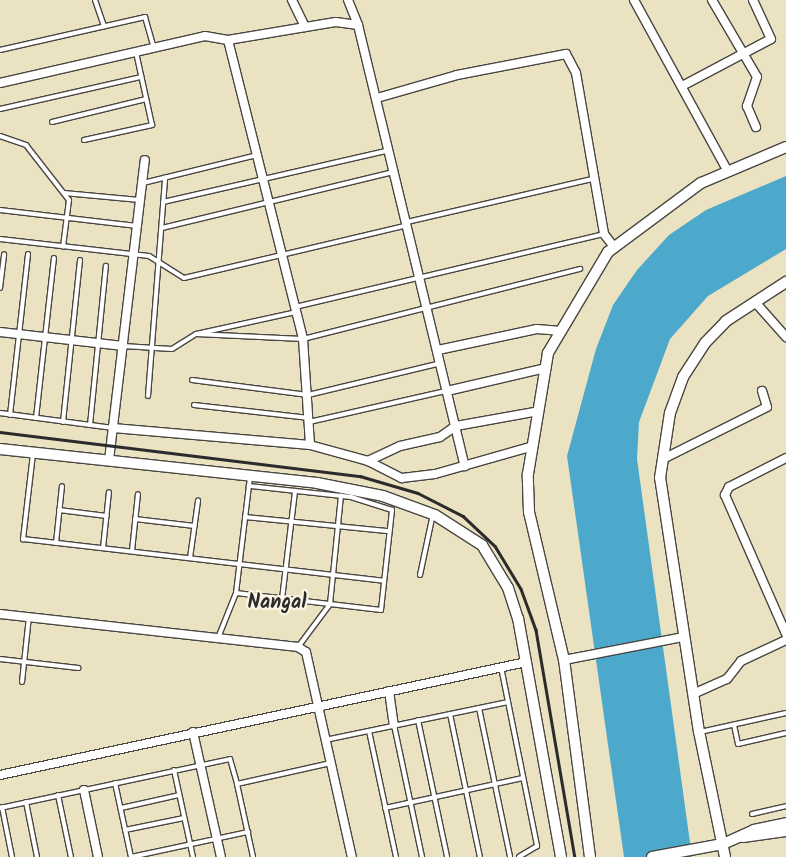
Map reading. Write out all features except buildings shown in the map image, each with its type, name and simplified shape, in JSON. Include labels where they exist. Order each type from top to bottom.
[{"type":"street","points":[[292,0],[305,27]]},
{"type":"street","points":[[348,0],[358,25],[377,98],[465,466]]},
{"type":"street","points":[[634,0],[684,84],[728,172]]},
{"type":"street","points":[[712,0],[757,78],[747,106],[756,127]]},
{"type":"street","points":[[684,84],[744,56],[771,39],[753,0]]},
{"type":"street","points":[[0,82],[205,36],[228,40],[305,27],[358,25]]},
{"type":"street","points":[[228,40],[303,339],[310,445]]},
{"type":"street","points":[[377,98],[457,76],[566,54],[576,73],[592,179],[604,234],[614,247]]},
{"type":"street","points":[[590,857],[564,660],[529,512],[532,446],[546,368],[561,331],[614,247],[701,184],[786,147]]},
{"type":"street","points":[[109,460],[145,160]]},
{"type":"street","points":[[725,857],[699,732],[660,478],[670,413],[683,377],[705,343],[755,302],[786,282]]},
{"type":"street","points":[[755,302],[786,337]]},
{"type":"street","points":[[438,350],[537,329],[561,331]]},
{"type":"street","points":[[0,332],[123,346]]},
{"type":"street","points":[[447,391],[546,368]]},
{"type":"street","points":[[663,459],[767,407],[762,391]]},
{"type":"street","points":[[368,461],[440,437],[456,426],[538,411]]},
{"type":"street","points":[[113,428],[310,445],[368,461],[402,478],[465,466],[532,446]]},
{"type":"street","points":[[0,449],[251,476],[373,494],[433,514],[482,545],[508,588],[526,662],[561,857]]},
{"type":"street","points":[[786,459],[729,487],[725,495],[784,622],[786,634]]},
{"type":"street","points":[[0,614],[298,647],[306,652],[352,857]]},
{"type":"street","points":[[564,660],[684,637]]},
{"type":"street","points":[[693,694],[727,679],[741,660],[786,640]]},
{"type":"street","points":[[0,775],[193,732],[526,662]]},
{"type":"street","points":[[390,690],[394,725]]},
{"type":"street","points":[[193,732],[221,857]]},
{"type":"street","points":[[84,790],[98,857]]},
{"type":"street","points":[[652,857],[723,844],[786,823]]},
{"type":"street","points":[[742,837],[786,831]]},
{"type":"lane","points":[[95,0],[104,26]]},
{"type":"lane","points":[[0,50],[145,17],[154,48]]},
{"type":"lane","points":[[84,140],[152,125],[136,52]]},
{"type":"lane","points":[[0,109],[141,76]]},
{"type":"lane","points":[[52,122],[146,99]]},
{"type":"lane","points":[[0,136],[26,146],[69,200],[63,247]]},
{"type":"lane","points":[[164,202],[390,150]]},
{"type":"lane","points":[[142,183],[257,155]]},
{"type":"lane","points":[[162,228],[395,172]]},
{"type":"lane","points":[[148,396],[161,262],[164,178]]},
{"type":"lane","points":[[0,239],[149,256],[184,278],[592,179]]},
{"type":"lane","points":[[64,193],[140,200]]},
{"type":"lane","points":[[0,210],[137,226]]},
{"type":"lane","points":[[123,346],[153,349],[172,348],[196,334],[604,234]]},
{"type":"lane","points":[[0,288],[4,254]]},
{"type":"lane","points":[[10,415],[28,254]]},
{"type":"lane","points":[[36,418],[54,258]]},
{"type":"lane","points":[[63,422],[80,260]]},
{"type":"lane","points":[[90,425],[106,266]]},
{"type":"lane","points":[[196,334],[303,339],[428,309],[580,269]]},
{"type":"lane","points":[[192,380],[308,395],[441,364]]},
{"type":"lane","points":[[194,405],[309,420],[447,391]]},
{"type":"lane","points":[[0,413],[113,428]]},
{"type":"lane","points":[[33,452],[23,539],[384,581]]},
{"type":"lane","points":[[218,638],[236,593],[251,476]]},
{"type":"lane","points":[[56,542],[62,486]]},
{"type":"lane","points":[[236,593],[380,610],[384,581],[392,510],[341,496],[249,486]]},
{"type":"lane","points":[[282,599],[295,491]]},
{"type":"lane","points":[[103,548],[109,492]]},
{"type":"lane","points":[[132,551],[138,494]]},
{"type":"lane","points":[[298,647],[330,604],[341,496]]},
{"type":"lane","points":[[190,558],[198,501]]},
{"type":"lane","points":[[59,510],[107,516]]},
{"type":"lane","points":[[420,575],[433,514]]},
{"type":"lane","points":[[245,517],[389,531]]},
{"type":"lane","points":[[135,519],[194,526]]},
{"type":"lane","points":[[22,682],[29,617]]},
{"type":"lane","points":[[0,659],[78,668]]},
{"type":"lane","points":[[501,667],[536,846],[519,857]]},
{"type":"lane","points":[[325,740],[508,702]]},
{"type":"lane","points":[[479,708],[510,857]]},
{"type":"lane","points":[[699,732],[786,713]]},
{"type":"lane","points":[[450,714],[480,857]]},
{"type":"lane","points":[[418,720],[447,857]]},
{"type":"lane","points":[[394,725],[422,857]]},
{"type":"lane","points":[[734,725],[738,744],[786,733]]},
{"type":"lane","points":[[368,731],[396,857]]},
{"type":"lane","points":[[12,857],[1,808],[230,759],[238,784],[253,857]]},
{"type":"lane","points":[[238,784],[331,763]]},
{"type":"lane","points":[[174,770],[193,857]]},
{"type":"lane","points":[[386,808],[523,778]]},
{"type":"lane","points":[[115,783],[131,857],[248,832]]},
{"type":"lane","points":[[58,795],[71,857]]},
{"type":"lane","points":[[120,808],[179,795]]},
{"type":"lane","points":[[26,802],[37,857]]},
{"type":"lane","points":[[752,814],[786,806]]},
{"type":"lane","points":[[125,830],[184,818]]},
{"type":"water","points":[[786,176],[786,249],[708,296],[670,339],[639,422],[637,459],[692,857],[624,857],[567,456],[596,349],[613,305],[637,270],[669,235],[706,210]]},
{"type":"railway","points":[[0,432],[360,476],[418,493],[463,516],[495,546],[521,589],[536,630],[575,857]]},
{"type":"district","name":"Nangal","points":[[277,603]]}]
